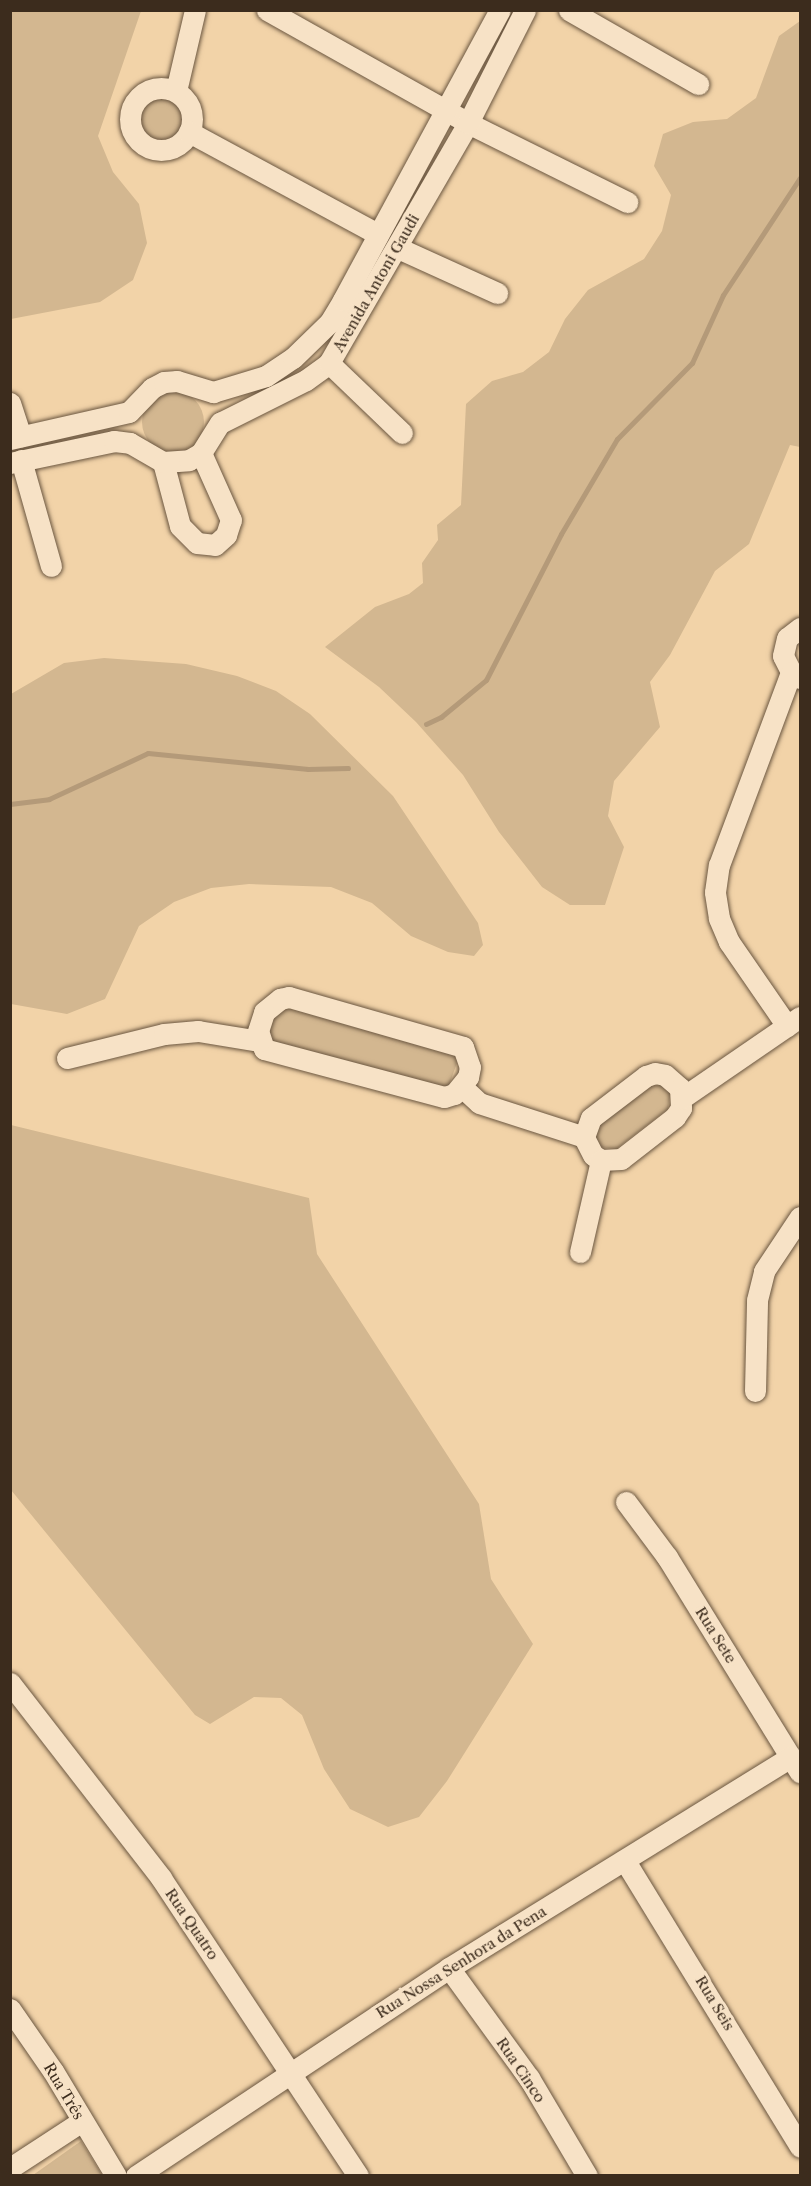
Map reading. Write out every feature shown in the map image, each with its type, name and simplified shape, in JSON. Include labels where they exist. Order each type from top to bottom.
[{"type":"street","points":[[176,91],[195,10]]},
{"type":"street","points":[[267,10],[468,123],[627,202]]},
{"type":"street","name":"Avenida Antoni Gaudi","points":[[16,438],[129,412],[152,388],[164,382],[177,381],[213,392],[266,376],[293,358],[330,322],[500,10]]},
{"type":"street","name":"Avenida Antoni Gaudi","points":[[201,453],[220,423],[306,380],[329,363],[398,248],[468,123],[525,10]]},
{"type":"street","points":[[568,10],[698,84]]},
{"type":"street","points":[[156,88],[176,91],[189,104],[189,132],[176,146],[157,149],[140,141],[130,124],[134,105],[139,97],[156,88]]},
{"type":"street","points":[[189,132],[378,234]]},
{"type":"street","points":[[398,248],[497,293]]},
{"type":"street","points":[[329,363],[402,433]]},
{"type":"street","points":[[10,403],[16,438]]},
{"type":"street","points":[[51,566],[16,462],[114,441],[130,443],[163,462],[183,462],[201,453],[231,520],[226,535],[215,545],[197,543],[180,526],[163,462]]},
{"type":"street","points":[[682,1098],[794,1021],[729,942],[718,918],[715,892],[719,865],[796,675],[785,665],[783,647],[801,628]]},
{"type":"street","points":[[289,998],[463,1047],[470,1067],[462,1087],[444,1097],[264,1049],[258,1031],[264,1012],[271,1004],[289,998]]},
{"type":"street","points":[[68,1058],[164,1034],[198,1031],[260,1041]]},
{"type":"street","points":[[665,1075],[680,1088],[682,1098],[675,1117],[621,1159],[601,1160],[587,1147],[584,1137],[591,1118],[646,1076],[665,1075]]},
{"type":"street","points":[[462,1087],[479,1103],[584,1137]]},
{"type":"street","points":[[580,1252],[601,1160]]},
{"type":"street","points":[[755,1391],[757,1300],[764,1271],[801,1217]]},
{"type":"street","name":"Rua Sete","points":[[626,1502],[667,1557],[796,1765]]},
{"type":"street","name":"Rua Quatro","points":[[10,1683],[161,1878],[291,2070],[358,2175]]},
{"type":"street","name":"Rua Nossa Senhora da Pena","points":[[136,2175],[291,2070],[449,1968],[625,1861],[796,1765]]},
{"type":"street","name":"Rua Seis","points":[[625,1861],[801,2147]]},
{"type":"street","name":"Rua Cinco","points":[[449,1968],[529,2078],[587,2175]]},
{"type":"street","name":"Rua Três","points":[[10,2009],[53,2071],[116,2175]]},
{"type":"street","points":[[10,2168],[82,2121]]},
{"type":"shaded area","points":[[10,11],[141,11],[98,136],[113,172],[139,204],[147,243],[133,280],[100,302],[11,319]]},
{"type":"shaded area","points":[[800,21],[800,447],[790,445],[749,544],[715,571],[670,655],[650,682],[660,727],[614,781],[608,816],[624,847],[605,905],[570,905],[542,887],[499,832],[463,775],[416,722],[379,687],[325,647],[375,607],[409,594],[423,583],[422,563],[438,540],[437,525],[461,505],[466,404],[492,381],[523,372],[549,352],[565,319],[588,290],[644,259],[662,231],[671,195],[654,166],[663,134],[693,122],[727,119],[756,98],[779,36]]},
{"type":"shaded area","points":[[162,99],[178,106],[185,122],[178,138],[162,145],[146,138],[139,122],[146,106]]},
{"type":"shaded area","points":[[173,391],[185,393],[195,400],[202,410],[204,422],[202,434],[195,444],[185,451],[173,453],[161,451],[151,444],[144,434],[142,422],[144,410],[151,400],[161,393]]},
{"type":"shaded area","points":[[104,658],[186,664],[237,676],[276,691],[310,714],[393,796],[478,923],[483,945],[474,956],[448,952],[411,936],[372,903],[331,887],[249,884],[211,888],[174,902],[139,926],[105,999],[67,1014],[11,1004],[11,694],[64,663]]},
{"type":"shaded area","points":[[281,1006],[455,1056],[458,1060],[448,1088],[271,1042],[267,1039],[277,1009]]},
{"type":"shaded area","points":[[662,1085],[670,1093],[668,1109],[616,1149],[600,1147],[595,1136],[599,1125],[650,1086]]},
{"type":"shaded area","points":[[11,1125],[309,1198],[317,1254],[479,1504],[491,1579],[533,1644],[447,1781],[419,1817],[388,1827],[350,1809],[324,1769],[302,1715],[281,1698],[254,1697],[210,1724],[195,1715],[11,1490]]},
{"type":"shaded area","points":[[81,2141],[102,2175],[33,2175]]},
{"type":"waterway","points":[[426,724],[441,717],[486,680],[561,534],[617,439],[692,363],[723,295],[800,178]]},
{"type":"waterway","points":[[10,804],[49,799],[148,753],[308,769],[348,768]]}]
